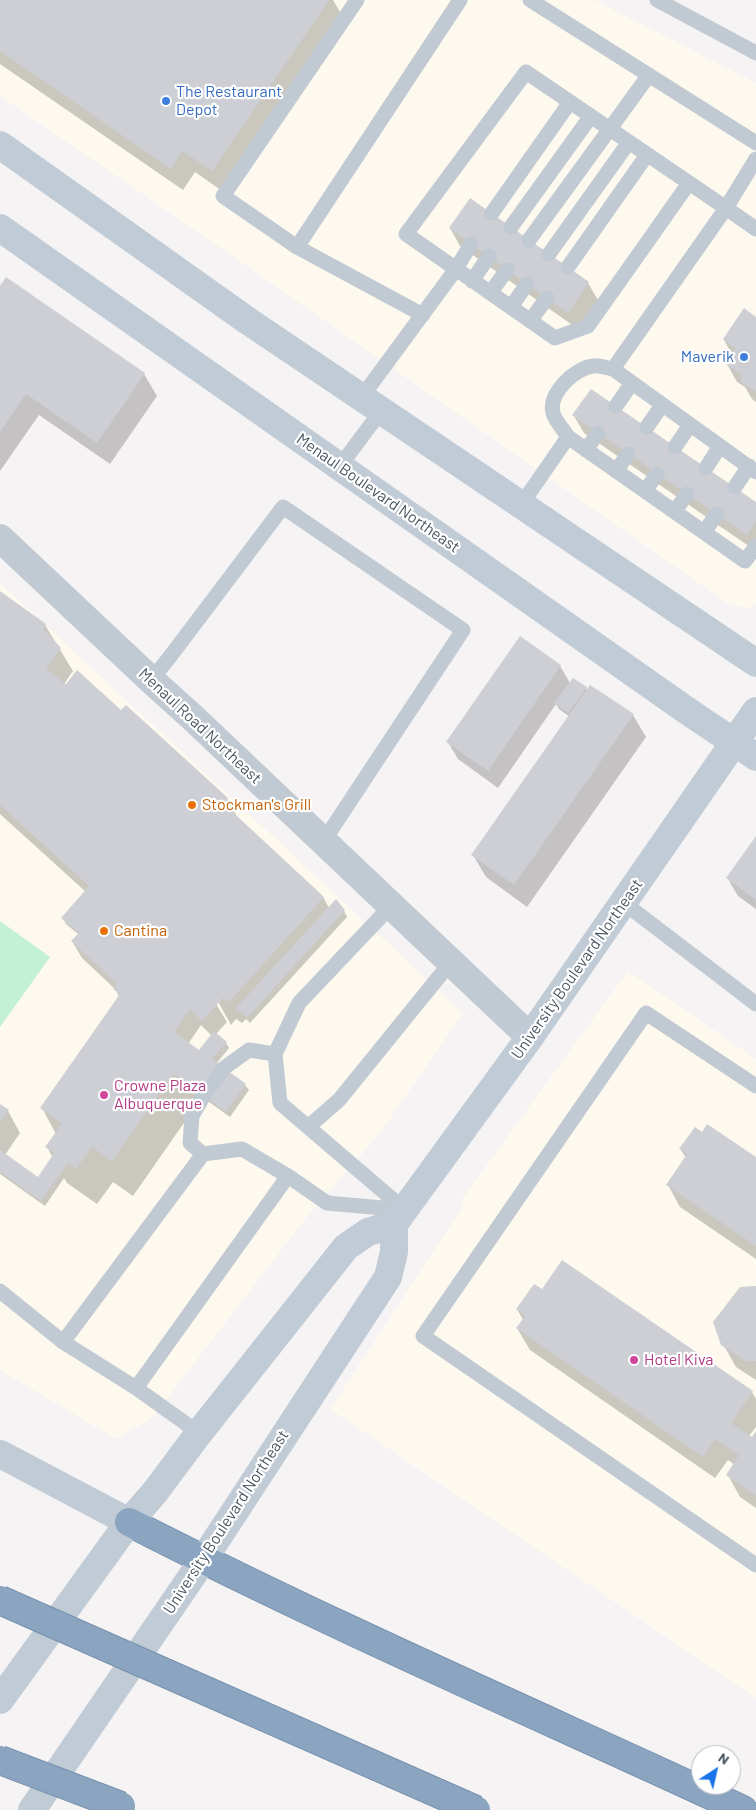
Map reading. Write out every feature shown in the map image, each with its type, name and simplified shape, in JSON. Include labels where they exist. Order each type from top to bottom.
[{"type":"highway","points":[[129,1522],[203,1560],[742,1810]]},
{"type":"highway","points":[[0,1600],[476,1810]]},
{"type":"highway","points":[[0,1760],[127,1808]]},
{"type":"main road","points":[[0,145],[248,321],[756,663]]},
{"type":"main road","name":"Menaul Boulevard Northeast","points":[[0,228],[745,750]]},
{"type":"main road","name":"University Boulevard Northeast","points":[[32,1810],[203,1560],[388,1277],[400,1217],[624,903],[745,750],[756,711]]},
{"type":"main road","points":[[0,1700],[129,1522],[155,1492],[199,1433],[346,1247],[368,1232],[400,1217]]},
{"type":"main road","points":[[0,1454],[129,1522]]},
{"type":"street","name":"Menaul Road Northeast","points":[[0,538],[530,1037]]},
{"type":"lane","points":[[357,0],[223,196],[297,247],[423,315]]},
{"type":"lane","points":[[297,247],[460,0]]},
{"type":"lane","points":[[530,0],[756,144]]},
{"type":"lane","points":[[657,0],[756,53]]},
{"type":"lane","points":[[689,183],[588,326],[555,338],[406,234],[526,72],[647,154],[756,229]]},
{"type":"lane","points":[[529,240],[649,75]]},
{"type":"lane","points":[[492,213],[570,102]]},
{"type":"lane","points":[[511,227],[591,116]]},
{"type":"lane","points":[[549,254],[629,142]]},
{"type":"lane","points":[[568,267],[647,154]]},
{"type":"lane","points":[[613,370],[726,208],[756,159]]},
{"type":"lane","points":[[340,466],[371,404],[423,315],[456,270],[471,244]]},
{"type":"lane","points":[[472,281],[489,256]]},
{"type":"lane","points":[[490,293],[507,270]]},
{"type":"lane","points":[[511,308],[527,284]]},
{"type":"lane","points":[[530,321],[546,298]]},
{"type":"lane","points":[[735,487],[752,469],[613,370],[594,366],[577,371],[562,385],[554,402],[553,413],[568,437],[745,561],[756,546]]},
{"type":"lane","points":[[616,406],[632,383]]},
{"type":"lane","points":[[647,427],[662,405]]},
{"type":"lane","points":[[675,447],[690,425]]},
{"type":"lane","points":[[586,450],[598,433]]},
{"type":"lane","points":[[522,505],[568,437]]},
{"type":"lane","points":[[706,468],[720,446]]},
{"type":"lane","points":[[616,471],[628,454]]},
{"type":"lane","points":[[645,491],[657,474]]},
{"type":"lane","points":[[675,511],[687,494]]},
{"type":"lane","points":[[151,680],[283,507],[463,630],[323,842]]},
{"type":"lane","points":[[704,532],[716,514]]},
{"type":"lane","points":[[624,903],[756,1004]]},
{"type":"lane","points":[[391,906],[299,1003],[276,1054],[280,1103],[308,1127],[400,1217]]},
{"type":"lane","points":[[308,1127],[339,1100],[450,962]]},
{"type":"lane","points":[[756,1086],[646,1013],[423,1336],[756,1565]]},
{"type":"lane","points":[[203,1154],[190,1143],[192,1116],[204,1095],[224,1068],[249,1050],[276,1054]]},
{"type":"lane","points":[[63,1342],[203,1154],[242,1148],[327,1203],[400,1217]]},
{"type":"lane","points":[[136,1388],[288,1176]]},
{"type":"lane","points":[[0,1291],[63,1342],[136,1388],[199,1433]]},
{"type":"shaded area","points":[[0,0],[595,0],[756,83],[756,604],[749,608],[730,605],[224,250],[0,96]]},
{"type":"shaded area","points":[[0,583],[463,1013],[381,1132],[306,1218],[152,1418],[116,1439],[0,1370]]},
{"type":"shaded area","points":[[628,971],[756,1059],[756,1698],[330,1409],[461,1210],[463,1198]]},
{"type":"green space","points":[[0,921],[50,957],[0,1027]]},
{"type":"building","name":"The Restaurant Depot","points":[[0,0],[329,0],[212,171],[182,151],[171,169],[0,51]]},
{"type":"building","points":[[470,198],[589,282],[568,313],[449,228]]},
{"type":"building","points":[[6,277],[145,373],[97,443],[26,394],[0,432],[0,286]]},
{"type":"building","name":"Maverik","points":[[744,308],[756,317],[756,392],[740,381],[743,376],[726,364],[736,349],[723,339]]},
{"type":"building","points":[[591,389],[756,502],[756,521],[747,535],[572,415]]},
{"type":"building","points":[[0,591],[46,624],[43,629],[61,648],[46,669],[66,684],[77,670],[121,710],[126,705],[228,798],[224,804],[324,897],[229,1002],[223,998],[202,1021],[190,1009],[174,1032],[199,1050],[214,1031],[227,1042],[212,1059],[246,1084],[226,1112],[173,1074],[112,1161],[92,1147],[76,1169],[68,1163],[41,1201],[0,1172],[0,1150],[38,1177],[54,1153],[45,1147],[62,1124],[40,1108],[120,994],[113,989],[117,984],[71,941],[79,933],[61,918],[89,886],[0,805]]},
{"type":"building","points":[[520,636],[561,665],[488,771],[446,742]]},
{"type":"building","points":[[573,678],[587,687],[568,713],[554,703]]},
{"type":"building","points":[[590,685],[634,714],[514,885],[471,855]]},
{"type":"building","points":[[756,836],[756,900],[726,878]]},
{"type":"building","points":[[336,899],[345,910],[247,1018],[236,1008]]},
{"type":"building","points":[[0,1104],[9,1110],[0,1122]]},
{"type":"building","points":[[707,1124],[756,1157],[756,1246],[666,1185],[687,1154],[679,1149],[695,1127],[702,1132]]},
{"type":"building","name":"Hotel Kiva","points":[[562,1260],[753,1391],[731,1423],[752,1437],[756,1431],[756,1496],[726,1475],[739,1455],[715,1439],[703,1457],[516,1328],[525,1316],[516,1309],[534,1284],[542,1289]]},
{"type":"building","name":"Hotel Kiva","points":[[756,1286],[756,1361],[746,1361],[721,1345],[713,1322],[740,1287]]},
{"type":"place","name":"The Restaurant Depot","points":[[166,101]]},
{"type":"place","name":"Maverik","points":[[744,357]]},
{"type":"place","name":"Stockman's Grill","points":[[192,805]]},
{"type":"place","name":"Cantina","points":[[104,931]]},
{"type":"place","name":"Crowne Plaza Albuquerque","points":[[104,1095]]},
{"type":"place","name":"Hotel Kiva","points":[[634,1360]]}]
